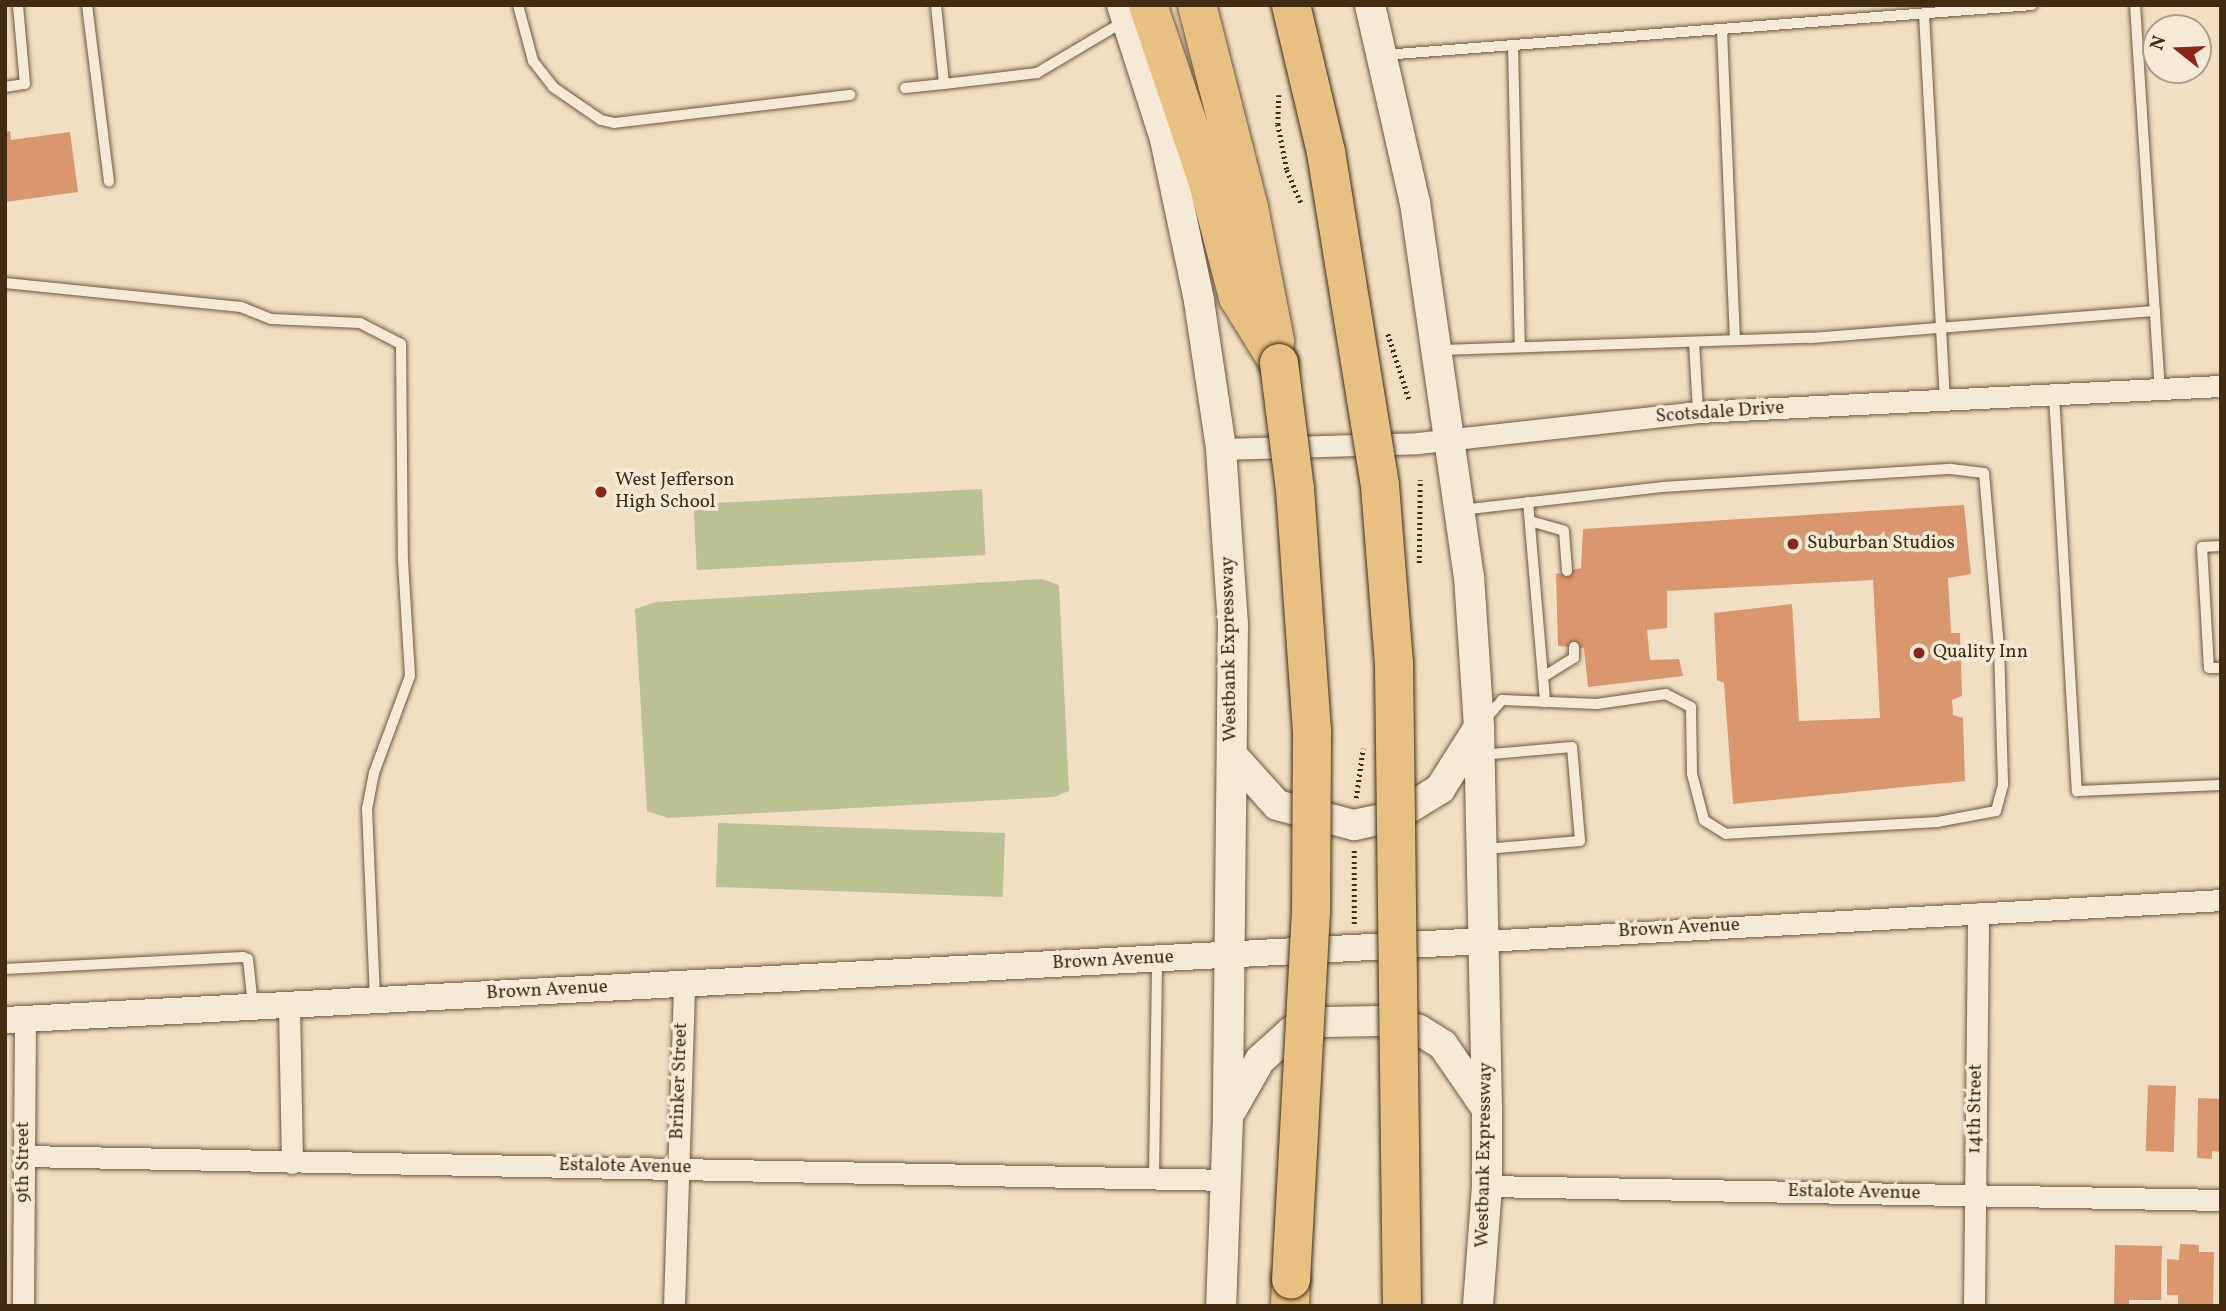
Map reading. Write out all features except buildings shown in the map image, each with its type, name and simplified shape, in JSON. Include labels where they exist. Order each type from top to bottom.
[{"type":"highway","points":[[1197,5],[1249,208],[1279,363],[1295,489],[1312,731],[1311,911],[1290,1306]]},
{"type":"highway","points":[[1290,5],[1326,152],[1380,486],[1394,663],[1402,1306]]},
{"type":"highway","points":[[1133,10],[1207,179],[1238,297],[1279,363]]},
{"type":"main road","name":"Westbank Expressway","points":[[1375,6],[1381,55],[1415,204],[1461,510],[1479,741],[1482,849],[1487,1186],[1481,1299]]},
{"type":"main road","name":"Westbank Expressway","points":[[1133,10],[1165,139],[1199,301],[1221,449],[1233,623],[1228,1118],[1221,1306]]},
{"type":"main road","points":[[1232,755],[1277,805],[1354,825],[1396,816],[1440,789],[1479,741]]},
{"type":"main road","points":[[1228,1118],[1260,1060],[1291,1032],[1322,1022],[1381,1021],[1419,1030],[1450,1053],[1487,1109]]},
{"type":"street","name":"Scotsdale Drive","points":[[1221,449],[1451,438],[1698,412],[2221,386]]},
{"type":"street","name":"Brown Avenue","points":[[15,1019],[2221,900]]},
{"type":"street","name":"14th Street","points":[[1974,1306],[1978,913]]},
{"type":"street","name":"Brinker Street","points":[[674,1306],[684,983]]},
{"type":"street","points":[[289,1006],[292,1163]]},
{"type":"street","name":"9th Street","points":[[15,1019],[24,1156],[23,1306]]},
{"type":"street","name":"Estalote Avenue","points":[[24,1156],[1226,1180]]},
{"type":"street","name":"Estalote Avenue","points":[[1487,1186],[2221,1200]]},
{"type":"lane","points":[[5,87],[25,84],[18,5]]},
{"type":"lane","points":[[87,5],[108,182]]},
{"type":"lane","points":[[518,5],[533,61],[553,87],[601,120],[614,123],[850,95]]},
{"type":"lane","points":[[936,5],[944,84]]},
{"type":"lane","points":[[1381,55],[1722,31],[2032,5]]},
{"type":"lane","points":[[2135,5],[2160,390]]},
{"type":"lane","points":[[905,88],[1037,73],[1133,10]]},
{"type":"lane","points":[[1924,14],[1945,400]]},
{"type":"lane","points":[[1722,31],[1735,340]]},
{"type":"lane","points":[[1513,46],[1520,347]]},
{"type":"lane","points":[[5,283],[242,307],[271,319],[360,323],[401,344],[403,561],[410,676],[374,773],[367,808],[375,1000]]},
{"type":"lane","points":[[1439,350],[1735,340],[1941,328],[2155,311]]},
{"type":"lane","points":[[1694,341],[1698,412]]},
{"type":"lane","points":[[2054,395],[2077,791],[2221,785]]},
{"type":"lane","points":[[1461,510],[1662,487],[1951,469],[1984,473],[1999,647],[2003,785],[1996,811],[1938,821],[1726,834],[1704,820],[1692,774],[1691,707],[1666,694],[1597,704],[1503,701],[1479,741],[1572,747],[1580,841],[1482,849]]},
{"type":"lane","points":[[1528,502],[1545,702]]},
{"type":"lane","points":[[1530,521],[1564,531],[1567,571]]},
{"type":"lane","points":[[2221,546],[2202,547],[2209,668],[2221,668]]},
{"type":"lane","points":[[1543,677],[1574,659],[1574,647]]},
{"type":"lane","points":[[1154,1179],[1157,958]]},
{"type":"lane","points":[[5,968],[248,959],[253,1007]]},
{"type":"green space","points":[[982,489],[985,555],[697,570],[693,504]]},
{"type":"green space","points":[[1042,579],[1059,585],[1069,791],[1054,797],[668,818],[647,811],[635,609],[656,602]]},
{"type":"green space","points":[[718,823],[1005,833],[1003,897],[716,887]]},
{"type":"place","name":"West Jefferson High School","points":[[601,492]]},
{"type":"place","name":"Suburban Studios","points":[[1793,544]]},
{"type":"place","name":"Quality Inn","points":[[1919,653]]}]
